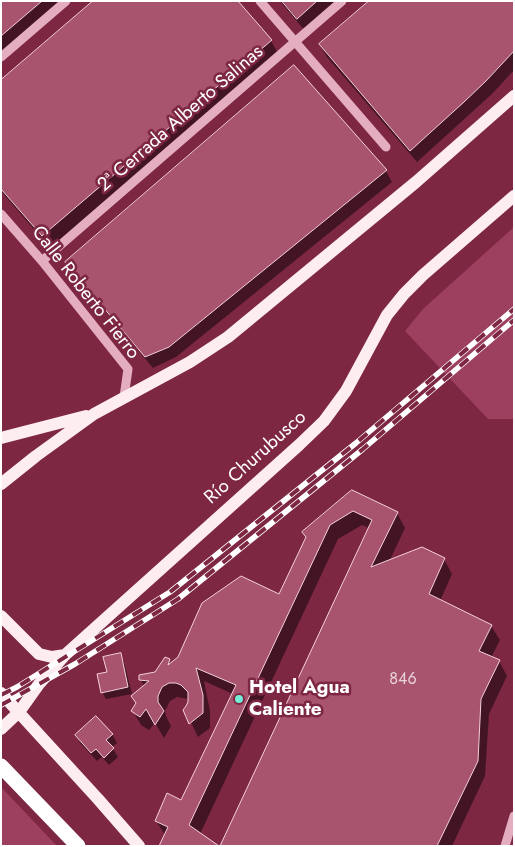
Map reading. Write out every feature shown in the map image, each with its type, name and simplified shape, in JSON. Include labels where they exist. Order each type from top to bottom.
[{"type":"highway","points":[[1,766],[78,846]]},
{"type":"main road","points":[[1,484],[94,414],[190,362],[228,337],[416,182],[514,96]]},
{"type":"main road","name":"Río Churubusco","points":[[1,729],[20,712],[39,684],[65,655],[324,421],[346,390],[387,315],[404,294],[423,275],[514,196]]},
{"type":"main road","points":[[1,438],[94,414]]},
{"type":"main road","points":[[1,616],[39,654],[52,657],[65,655]]},
{"type":"main road","points":[[1,693],[139,846]]},
{"type":"street","points":[[1,57],[66,1]]},
{"type":"street","points":[[260,1],[386,147]]},
{"type":"street","name":"2ª Cerrada Alberto Salinas","points":[[42,261],[342,1]]},
{"type":"street","name":"Calle Roberto Fierro","points":[[1,214],[42,261],[128,369],[124,397]]},
{"type":"street","points":[[505,846],[514,816]]},
{"type":"shaded area","points":[[514,227],[514,419],[488,419],[405,331],[423,309]]},
{"type":"shaded area","points":[[1,787],[57,846],[1,846]]},
{"type":"building","points":[[1,1],[42,1],[1,36]]},
{"type":"building","points":[[93,1],[238,1],[272,40],[42,236],[1,189],[1,80]]},
{"type":"building","points":[[282,1],[317,1],[297,19]]},
{"type":"building","points":[[369,1],[514,1],[514,51],[486,81],[410,151],[319,44]]},
{"type":"building","points":[[294,65],[387,170],[169,347],[145,357],[65,262]]},
{"type":"building","points":[[352,490],[398,512],[371,567],[422,547],[445,558],[429,594],[492,625],[479,651],[500,660],[481,699],[478,761],[437,846],[220,846],[372,520],[353,511],[330,525],[189,825],[219,846],[159,846],[168,827],[155,821],[167,793],[181,800],[236,685],[196,668],[203,695],[203,713],[189,724],[183,710],[188,702],[188,692],[181,685],[169,683],[162,687],[158,696],[158,702],[164,711],[155,725],[146,709],[140,717],[131,711],[136,703],[131,696],[149,681],[139,680],[139,675],[155,672],[165,657],[170,659],[168,665],[178,657],[202,603],[241,576],[279,594],[306,537],[302,532]]},
{"type":"building","points":[[121,653],[128,687],[101,693],[97,674],[107,672],[103,657]]},
{"type":"building","points":[[96,716],[113,734],[106,740],[114,748],[104,758],[96,749],[91,753],[75,735]]},
{"type":"railway","points":[[1,695],[170,592],[356,443],[514,309]]},
{"type":"railway","points":[[1,705],[75,664],[178,599],[363,449],[514,320]]},
{"type":"place","name":"Hotel Agua Caliente","points":[[239,699]]}]
